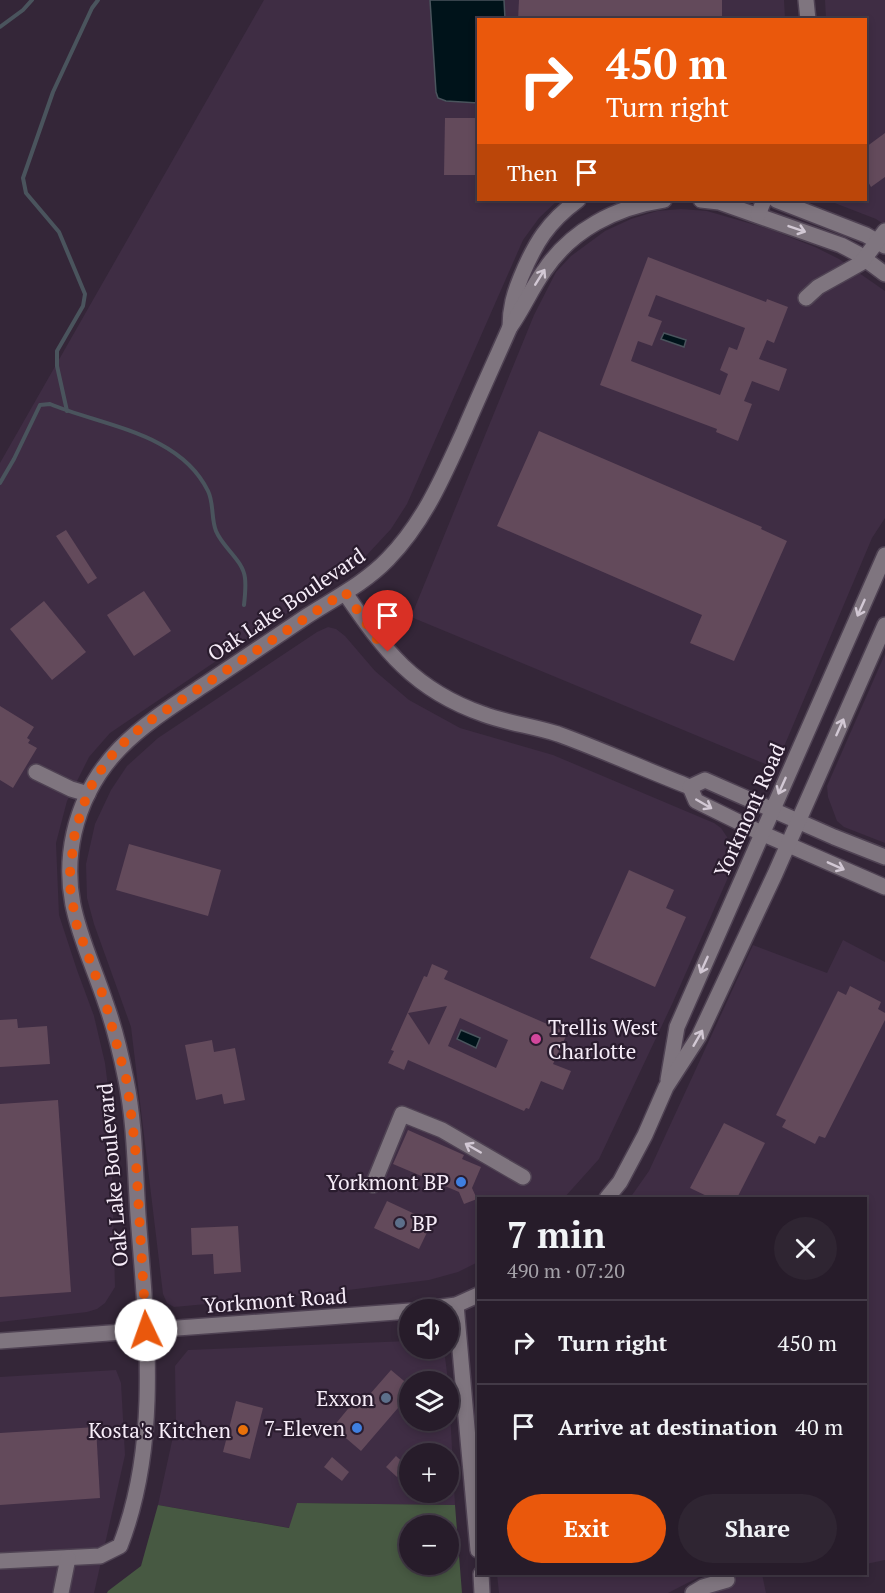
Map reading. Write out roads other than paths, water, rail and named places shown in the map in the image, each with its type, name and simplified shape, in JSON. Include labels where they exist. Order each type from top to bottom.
[{"type":"street","points":[[806,0],[808,18]]},
{"type":"street","name":"Oak Lake Boulevard","points":[[510,327],[512,298],[537,241],[553,221],[577,201]]},
{"type":"street","name":"Oak Lake Boulevard","points":[[0,1562],[100,1556],[120,1546],[129,1522],[145,1443],[146,1330],[135,1145],[127,1082],[109,1012],[76,923],[70,892],[71,852],[75,831],[88,794],[107,760],[148,722],[378,569],[422,517],[439,486],[510,327],[523,309],[544,270],[568,243],[594,224],[614,213],[660,201]]},
{"type":"street","points":[[710,201],[719,202],[841,244],[885,274]]},
{"type":"street","points":[[758,215],[764,201]]},
{"type":"street","points":[[779,201],[883,240],[858,266],[818,287],[806,298]]},
{"type":"street","name":"Yorkmont Road","points":[[666,1087],[677,1027],[885,555]]},
{"type":"street","points":[[345,592],[376,638],[401,665],[426,686],[470,709],[561,735],[690,787],[696,801],[761,833],[885,887]]},
{"type":"street","name":"Yorkmont Road","points":[[607,1197],[627,1170],[666,1087],[699,1036],[788,845],[885,625]]},
{"type":"street","points":[[36,772],[71,789],[88,794]]},
{"type":"street","points":[[690,787],[705,780],[885,857]]},
{"type":"street","points":[[373,1185],[402,1114],[442,1130],[523,1177]]},
{"type":"street","points":[[459,1304],[477,1295]]},
{"type":"street","name":"Yorkmont Road","points":[[0,1341],[399,1312]]},
{"type":"street","points":[[459,1337],[477,1537]]},
{"type":"street","points":[[61,1593],[68,1558]]},
{"type":"street","points":[[481,1575],[482,1593]]},
{"type":"street","points":[[693,1593],[703,1587],[728,1582]]},
{"type":"waterway","points":[[0,27],[23,10],[32,0]]},
{"type":"waterway","points":[[67,411],[57,366],[57,351],[83,306],[85,294],[59,232],[26,193],[23,178],[53,92],[92,8],[98,0]]},
{"type":"waterway","points":[[0,483],[40,405],[50,404],[116,426],[160,444],[179,456],[195,472],[208,491],[216,531],[241,565],[245,578],[244,605]]},
{"type":"place","name":"Trellis West Charlotte","points":[[536,1039]]},
{"type":"place","name":"Yorkmont BP","points":[[461,1182]]},
{"type":"place","name":"BP","points":[[400,1223]]},
{"type":"place","name":"Exxon","points":[[386,1398]]},
{"type":"place","name":"7-Eleven","points":[[357,1428]]},
{"type":"place","name":"Kosta's Kitchen","points":[[243,1430]]}]
